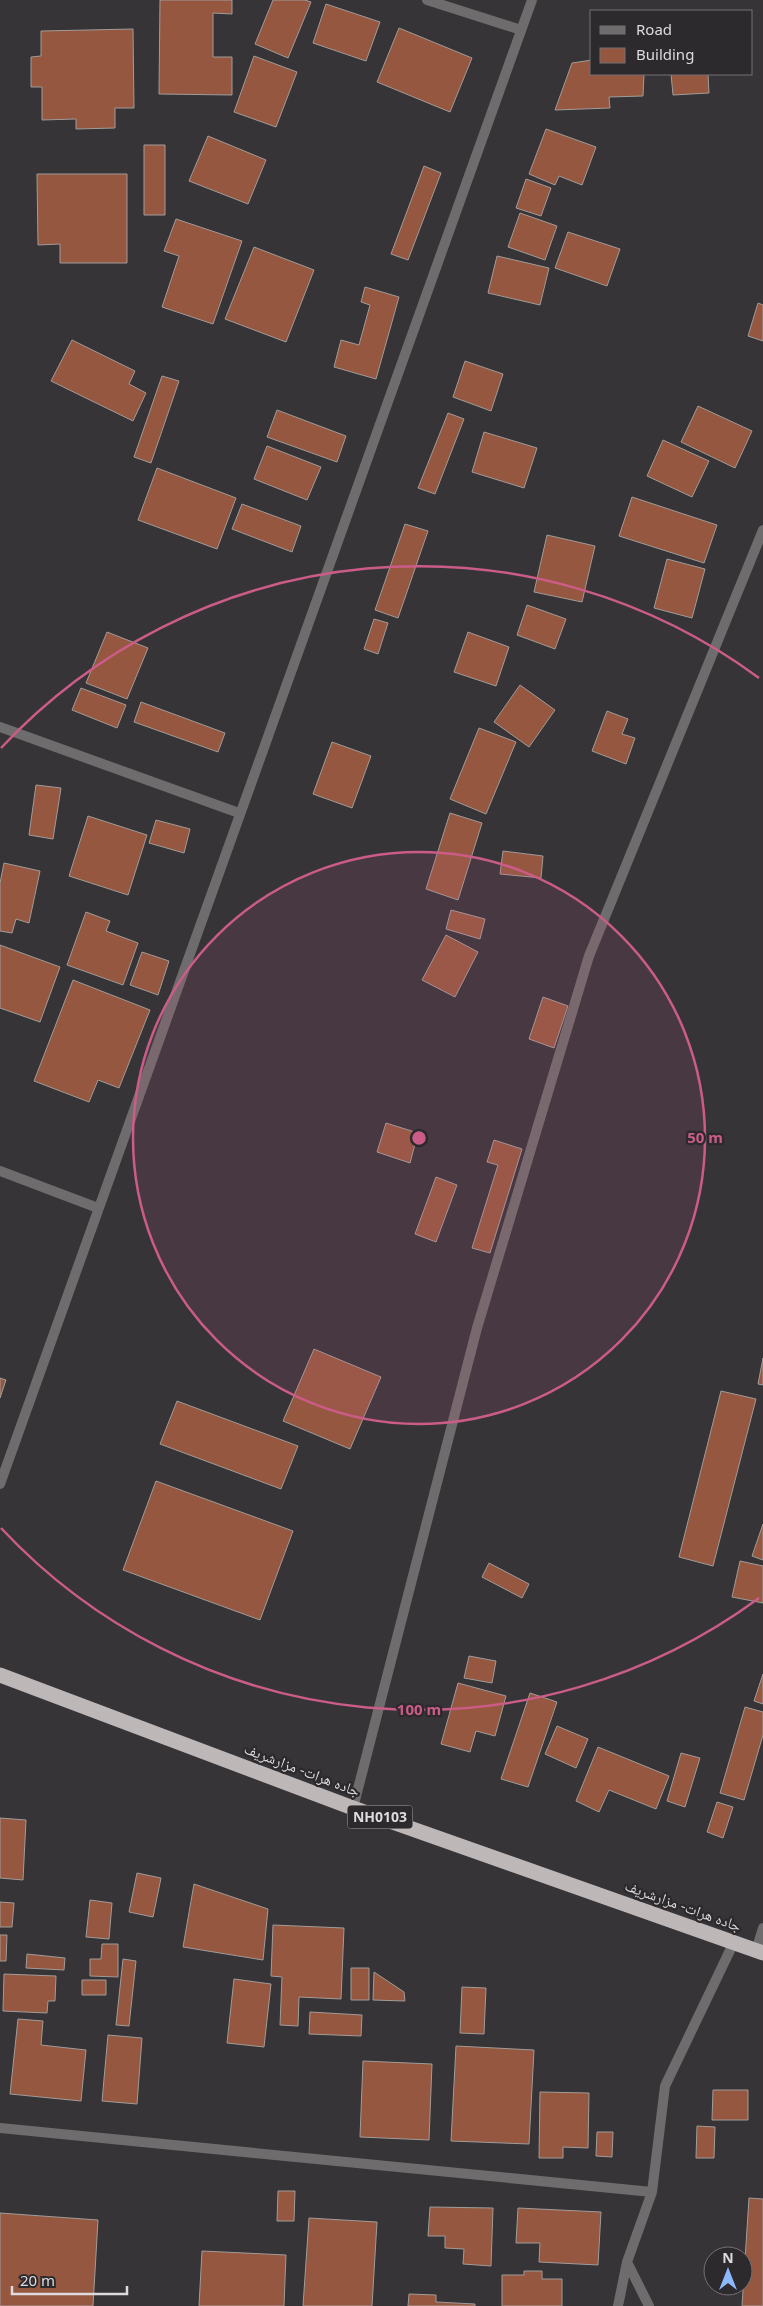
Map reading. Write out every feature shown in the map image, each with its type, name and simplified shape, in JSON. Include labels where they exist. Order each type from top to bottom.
[{"type":"highway","name":"جاده هرات- مزارشریف","points":[[0,1675],[353,1808],[760,1952]]},
{"type":"street","points":[[427,0],[521,30]]},
{"type":"street","points":[[0,1484],[532,0]]},
{"type":"street","points":[[353,1808],[477,1328],[589,956],[763,530]]},
{"type":"street","points":[[0,728],[240,813]]},
{"type":"street","points":[[0,1171],[98,1208]]},
{"type":"street","points":[[760,1952],[763,1928]]},
{"type":"street","points":[[618,2306],[627,2262],[652,2192],[665,2086],[734,1942]]},
{"type":"street","points":[[0,2128],[652,2192]]},
{"type":"street","points":[[627,2262],[650,2306]]},
{"type":"building","points":[[160,0],[232,0],[232,14],[213,13],[213,57],[232,57],[232,95],[159,94]]},
{"type":"building","points":[[273,0],[305,0],[311,2],[288,58],[255,44]]},
{"type":"building","points":[[326,4],[380,22],[366,61],[313,43]]},
{"type":"building","points":[[399,28],[472,58],[450,112],[377,82]]},
{"type":"building","points":[[133,29],[134,108],[115,108],[115,128],[76,129],[76,119],[42,120],[42,87],[31,87],[31,57],[41,56],[41,31]]},
{"type":"building","points":[[254,56],[297,72],[276,127],[234,112]]},
{"type":"building","points":[[590,60],[590,75],[644,75],[643,96],[609,97],[610,108],[555,110],[572,63]]},
{"type":"building","points":[[671,75],[708,75],[709,93],[673,95]]},
{"type":"building","points":[[546,129],[596,147],[582,185],[559,176],[555,185],[529,174]]},
{"type":"building","points":[[208,136],[266,160],[248,204],[189,181]]},
{"type":"building","points":[[144,145],[165,145],[165,215],[144,215]]},
{"type":"building","points":[[424,166],[441,173],[408,260],[391,254]]},
{"type":"building","points":[[37,174],[127,174],[127,263],[60,263],[60,244],[38,245]]},
{"type":"building","points":[[526,179],[551,188],[541,216],[516,208]]},
{"type":"building","points":[[520,213],[557,226],[545,260],[508,247]]},
{"type":"building","points":[[176,219],[242,241],[213,324],[162,307],[179,256],[164,251]]},
{"type":"building","points":[[568,232],[620,249],[607,286],[555,268]]},
{"type":"building","points":[[254,247],[314,270],[286,342],[225,319]]},
{"type":"building","points":[[497,256],[549,268],[540,305],[488,293]]},
{"type":"building","points":[[365,287],[399,297],[376,379],[334,367],[341,340],[359,345],[370,305],[361,302]]},
{"type":"building","points":[[758,303],[763,305],[763,341],[748,336]]},
{"type":"building","points":[[72,340],[135,371],[129,384],[146,393],[133,421],[51,381]]},
{"type":"building","points":[[465,361],[503,374],[491,411],[453,397]]},
{"type":"building","points":[[162,376],[179,381],[151,463],[134,457]]},
{"type":"building","points":[[698,406],[752,431],[735,468],[681,442]]},
{"type":"building","points":[[277,410],[346,436],[337,462],[267,437]]},
{"type":"building","points":[[448,413],[464,419],[435,494],[418,488]]},
{"type":"building","points":[[484,432],[537,448],[524,488],[472,472]]},
{"type":"building","points":[[663,440],[709,461],[692,497],[647,476]]},
{"type":"building","points":[[267,446],[321,467],[307,500],[254,479]]},
{"type":"building","points":[[157,468],[236,498],[217,549],[138,520]]},
{"type":"building","points":[[632,497],[717,525],[704,563],[619,536]]},
{"type":"building","points":[[242,504],[301,526],[292,552],[232,529]]},
{"type":"building","points":[[405,524],[428,531],[398,618],[375,610]]},
{"type":"building","points":[[547,535],[595,546],[582,602],[534,592]]},
{"type":"building","points":[[667,559],[705,569],[692,618],[654,608]]},
{"type":"building","points":[[527,605],[566,619],[555,649],[517,635]]},
{"type":"building","points":[[374,619],[388,623],[378,654],[364,649]]},
{"type":"building","points":[[107,632],[148,648],[127,699],[86,683]]},
{"type":"building","points":[[468,632],[509,647],[496,686],[454,672]]},
{"type":"building","points":[[520,685],[555,710],[529,747],[494,722]]},
{"type":"building","points":[[81,688],[126,705],[117,728],[72,710]]},
{"type":"building","points":[[141,702],[225,733],[218,752],[134,722]]},
{"type":"building","points":[[607,711],[628,719],[622,734],[635,738],[626,764],[592,751]]},
{"type":"building","points":[[479,728],[516,742],[486,814],[450,799]]},
{"type":"building","points":[[332,742],[371,756],[352,808],[313,794]]},
{"type":"building","points":[[36,785],[61,788],[53,839],[29,835]]},
{"type":"building","points":[[450,813],[482,823],[458,900],[426,889]]},
{"type":"building","points":[[88,816],[147,835],[128,895],[69,876]]},
{"type":"building","points":[[156,820],[190,829],[184,853],[149,843]]},
{"type":"building","points":[[503,851],[543,856],[541,878],[500,874]]},
{"type":"building","points":[[4,863],[40,871],[29,923],[16,919],[12,933],[0,931],[0,883]]},
{"type":"building","points":[[451,910],[485,919],[480,939],[446,929]]},
{"type":"building","points":[[86,912],[110,921],[106,931],[138,943],[123,985],[67,965]]},
{"type":"building","points":[[446,935],[478,952],[455,997],[422,980]]},
{"type":"building","points":[[0,945],[60,967],[40,1022],[0,1008]]},
{"type":"building","points":[[142,952],[169,961],[158,995],[130,985]]},
{"type":"building","points":[[73,980],[150,1010],[119,1088],[98,1080],[89,1102],[34,1081]]},
{"type":"building","points":[[543,997],[568,1006],[554,1048],[529,1039]]},
{"type":"building","points":[[386,1123],[418,1133],[410,1163],[377,1152]]},
{"type":"building","points":[[494,1140],[522,1149],[490,1253],[472,1248],[498,1165],[487,1162]]},
{"type":"building","points":[[436,1177],[457,1185],[436,1242],[415,1234]]},
{"type":"building","points":[[314,1349],[381,1377],[350,1449],[283,1421]]},
{"type":"building","points":[[763,1358],[763,1385],[758,1384]]},
{"type":"building","points":[[0,1378],[6,1380],[0,1398]]},
{"type":"building","points":[[721,1391],[756,1399],[713,1566],[679,1557]]},
{"type":"building","points":[[177,1401],[298,1446],[281,1489],[160,1444]]},
{"type":"building","points":[[156,1481],[293,1531],[260,1620],[123,1570]]},
{"type":"building","points":[[763,1524],[763,1560],[752,1556]]},
{"type":"building","points":[[740,1561],[763,1566],[763,1603],[732,1597]]},
{"type":"building","points":[[489,1563],[529,1584],[522,1598],[482,1577]]},
{"type":"building","points":[[469,1656],[496,1661],[492,1683],[464,1678]]},
{"type":"building","points":[[763,1674],[763,1704],[754,1701]]},
{"type":"building","points":[[458,1683],[506,1696],[495,1736],[476,1731],[470,1752],[441,1744]]},
{"type":"building","points":[[530,1693],[557,1702],[528,1787],[501,1779]]},
{"type":"building","points":[[745,1707],[763,1712],[763,1735],[744,1800],[720,1793]]},
{"type":"building","points":[[557,1726],[588,1739],[576,1768],[545,1754]]},
{"type":"building","points":[[598,1747],[669,1776],[656,1809],[609,1790],[599,1812],[576,1801]]},
{"type":"building","points":[[681,1753],[700,1758],[685,1807],[667,1801]]},
{"type":"building","points":[[717,1802],[733,1807],[723,1838],[707,1832]]},
{"type":"building","points":[[0,1818],[26,1820],[23,1880],[0,1878]]},
{"type":"building","points":[[137,1873],[161,1878],[153,1917],[129,1912]]},
{"type":"building","points":[[194,1884],[268,1909],[263,1960],[183,1947]]},
{"type":"building","points":[[90,1900],[112,1903],[109,1939],[86,1937]]},
{"type":"building","points":[[0,1902],[14,1903],[12,1927],[0,1927]]},
{"type":"building","points":[[273,1925],[344,1928],[341,1999],[299,1997],[298,2026],[280,2025],[282,1977],[271,1976]]},
{"type":"building","points":[[0,1935],[7,1935],[6,1961],[0,1961]]},
{"type":"building","points":[[102,1944],[118,1944],[118,1977],[90,1976],[90,1959],[101,1959]]},
{"type":"building","points":[[27,1954],[65,1958],[64,1970],[26,1968]]},
{"type":"building","points":[[123,1959],[136,1961],[129,2026],[116,2025]]},
{"type":"building","points":[[351,1968],[369,1968],[369,2000],[351,2000]]},
{"type":"building","points":[[374,1972],[404,1992],[405,2001],[373,2000]]},
{"type":"building","points":[[4,1974],[56,1976],[55,2001],[48,2001],[47,2013],[3,2011]]},
{"type":"building","points":[[234,1979],[271,1984],[264,2047],[227,2043]]},
{"type":"building","points":[[82,1980],[106,1980],[106,1995],[82,1995]]},
{"type":"building","points":[[462,1987],[486,1988],[484,2034],[460,2033]]},
{"type":"building","points":[[310,2012],[362,2015],[361,2036],[309,2034]]},
{"type":"building","points":[[18,2019],[43,2021],[41,2045],[86,2050],[81,2101],[10,2094]]},
{"type":"building","points":[[108,2035],[142,2038],[137,2104],[102,2101]]},
{"type":"building","points":[[456,2046],[534,2050],[529,2144],[451,2141]]},
{"type":"building","points":[[363,2061],[432,2064],[429,2140],[360,2137]]},
{"type":"building","points":[[713,2090],[748,2090],[748,2120],[712,2120]]},
{"type":"building","points":[[540,2092],[589,2093],[588,2148],[563,2147],[563,2158],[539,2158]]},
{"type":"building","points":[[697,2126],[715,2127],[714,2158],[696,2158]]},
{"type":"building","points":[[597,2132],[613,2132],[612,2157],[596,2156]]},
{"type":"building","points":[[278,2191],[295,2191],[294,2221],[277,2221]]},
{"type":"building","points":[[749,2198],[763,2199],[763,2306],[742,2306],[743,2296],[753,2296],[753,2246],[746,2246]]},
{"type":"building","points":[[430,2207],[493,2208],[491,2266],[463,2264],[464,2249],[445,2248],[445,2236],[428,2236]]},
{"type":"building","points":[[518,2208],[601,2212],[598,2265],[539,2262],[540,2243],[516,2243]]},
{"type":"building","points":[[0,2213],[98,2220],[93,2306],[0,2306]]},
{"type":"building","points":[[309,2218],[377,2222],[372,2306],[303,2306]]},
{"type":"building","points":[[202,2251],[286,2255],[284,2306],[199,2306]]},
{"type":"building","points":[[524,2271],[542,2271],[542,2279],[562,2279],[562,2306],[502,2306],[502,2275],[524,2275]]},
{"type":"building","points":[[409,2294],[436,2295],[436,2302],[475,2304],[475,2306],[408,2306]]}]
